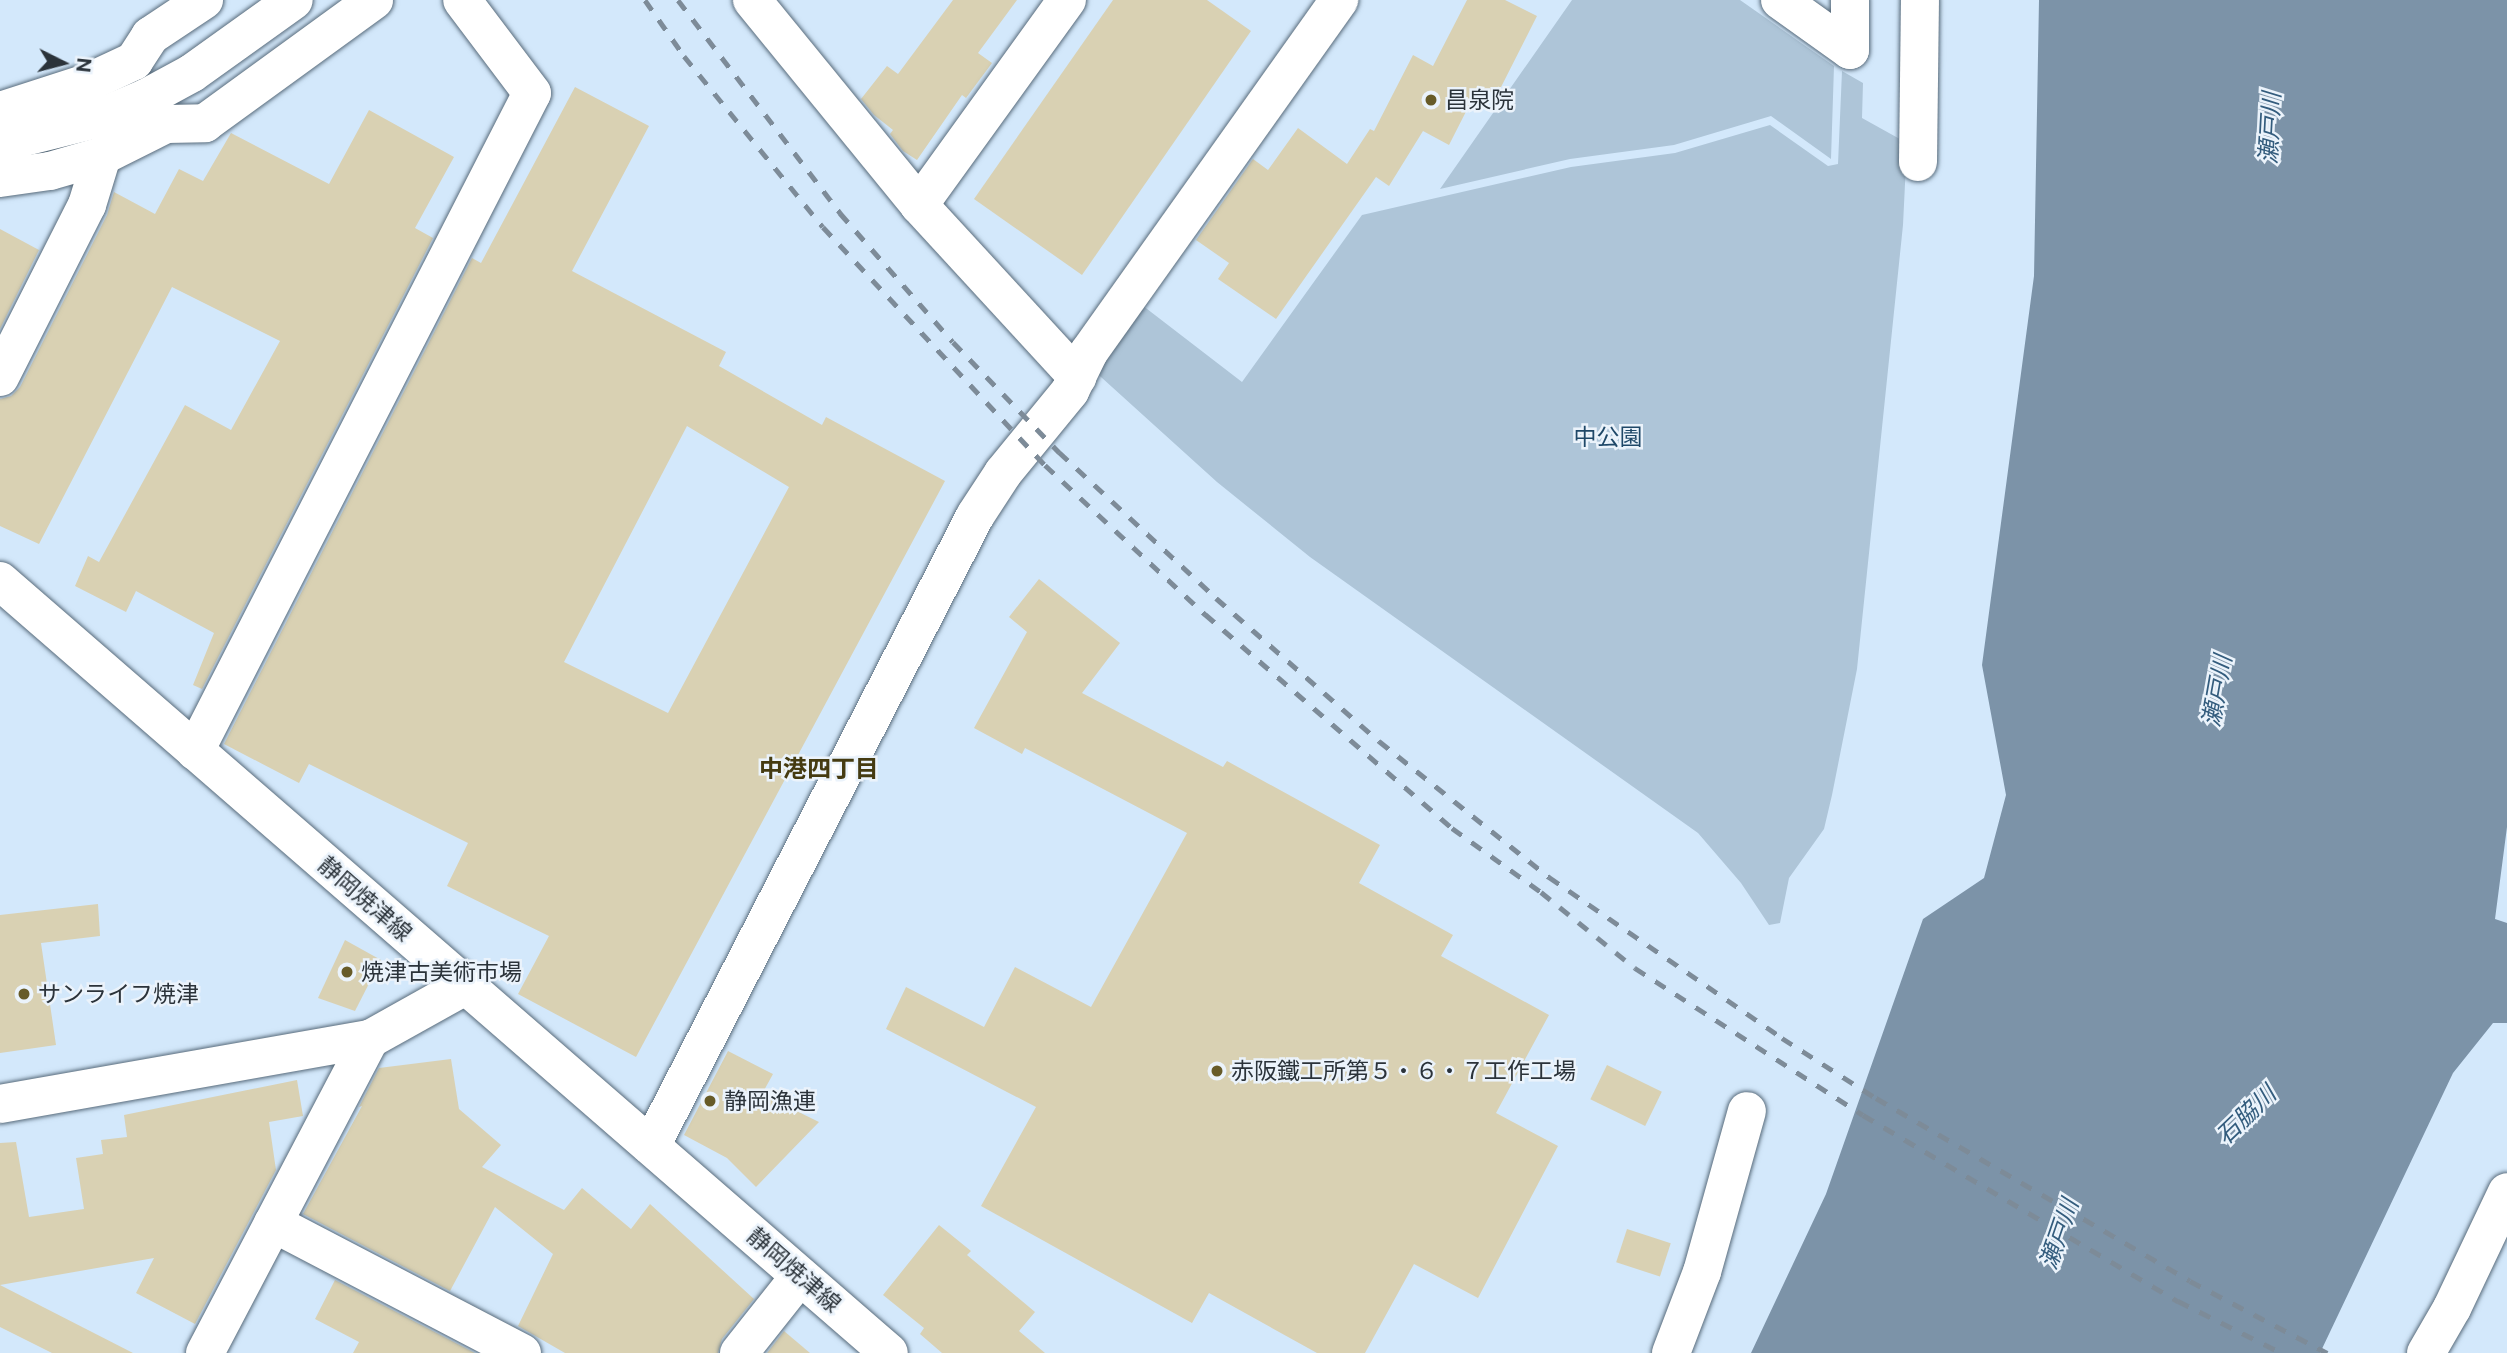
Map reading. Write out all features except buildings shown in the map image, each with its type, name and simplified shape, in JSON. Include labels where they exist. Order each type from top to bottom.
[{"type":"street","points":[[0,111],[87,83],[134,61],[150,36],[204,0]]},
{"type":"street","points":[[0,143],[96,119],[146,98],[192,73],[294,0]]},
{"type":"street","points":[[0,178],[50,171],[102,156],[166,124],[205,123],[374,0]]},
{"type":"street","points":[[195,751],[533,93],[463,0]]},
{"type":"street","points":[[919,205],[1067,0]]},
{"type":"street","points":[[1780,0],[1850,50],[1850,0]]},
{"type":"street","points":[[1918,162],[1920,0]]},
{"type":"street","points":[[766,6],[919,205],[1077,377]]},
{"type":"street","points":[[651,1146],[975,516],[1003,473],[1070,391],[1089,352],[1323,6]]},
{"type":"street","points":[[0,377],[87,205],[102,156]]},
{"type":"street","name":"静岡焼津線","points":[[0,581],[889,1353]]},
{"type":"street","points":[[0,1104],[370,1039],[465,986]]},
{"type":"street","points":[[205,1353],[370,1039]]},
{"type":"street","points":[[1671,1353],[1702,1272],[1747,1111]]},
{"type":"street","points":[[2427,1353],[2452,1308],[2507,1192]]},
{"type":"street","points":[[273,1223],[522,1353]]},
{"type":"street","points":[[739,1353],[800,1276]]},
{"type":"green space","points":[[1572,0],[1740,0],[1834,66],[1831,159],[1771,116],[1674,145],[1570,159],[1440,189]]},
{"type":"green space","name":"中公園","points":[[1842,71],[1863,83],[1862,118],[1907,143],[1903,225],[1857,669],[1824,829],[1789,878],[1780,923],[1769,925],[1741,883],[1698,833],[1310,557],[1217,482],[1091,368],[1138,302],[1242,382],[1362,215],[1571,167],[1675,153],[1770,125],[1828,166],[1838,164]]},
{"type":"water","points":[[2039,0],[2507,0],[2507,827],[2495,919],[2507,923],[2507,1023],[2493,1023],[2453,1073],[2320,1353],[1751,1353],[1826,1194],[1923,919],[1984,878],[2006,795],[1982,665],[2034,276]]},
{"type":"railway","points":[[645,0],[684,56],[823,227],[1045,465],[1205,614],[1452,828],[1541,892],[1635,968],[1863,1115],[2178,1301],[2282,1353]]},
{"type":"railway","points":[[678,0],[840,213],[953,342],[1059,452],[1216,598],[1379,741],[1549,877],[1782,1038],[1876,1098],[2190,1281],[2327,1353]]},
{"type":"place","name":"昌泉院","points":[[1431,100]]},
{"type":"place","name":"焼津古美術市場","points":[[347,972]]},
{"type":"place","name":"サンライフ焼津","points":[[24,994]]},
{"type":"place","name":"赤阪鐵工所第５・６・７工作工場","points":[[1217,1071]]},
{"type":"place","name":"静岡漁連","points":[[710,1101]]},
{"type":"district","name":"中港四丁目","points":[[819,769]]},
{"type":"water label","name":"瀬戸川","points":[[2270,128]]},
{"type":"water label","name":"瀬戸川","points":[[2217,691]]},
{"type":"water label","name":"石脇川","points":[[2246,1115]]},
{"type":"water label","name":"瀬戸川","points":[[2059,1234]]}]
